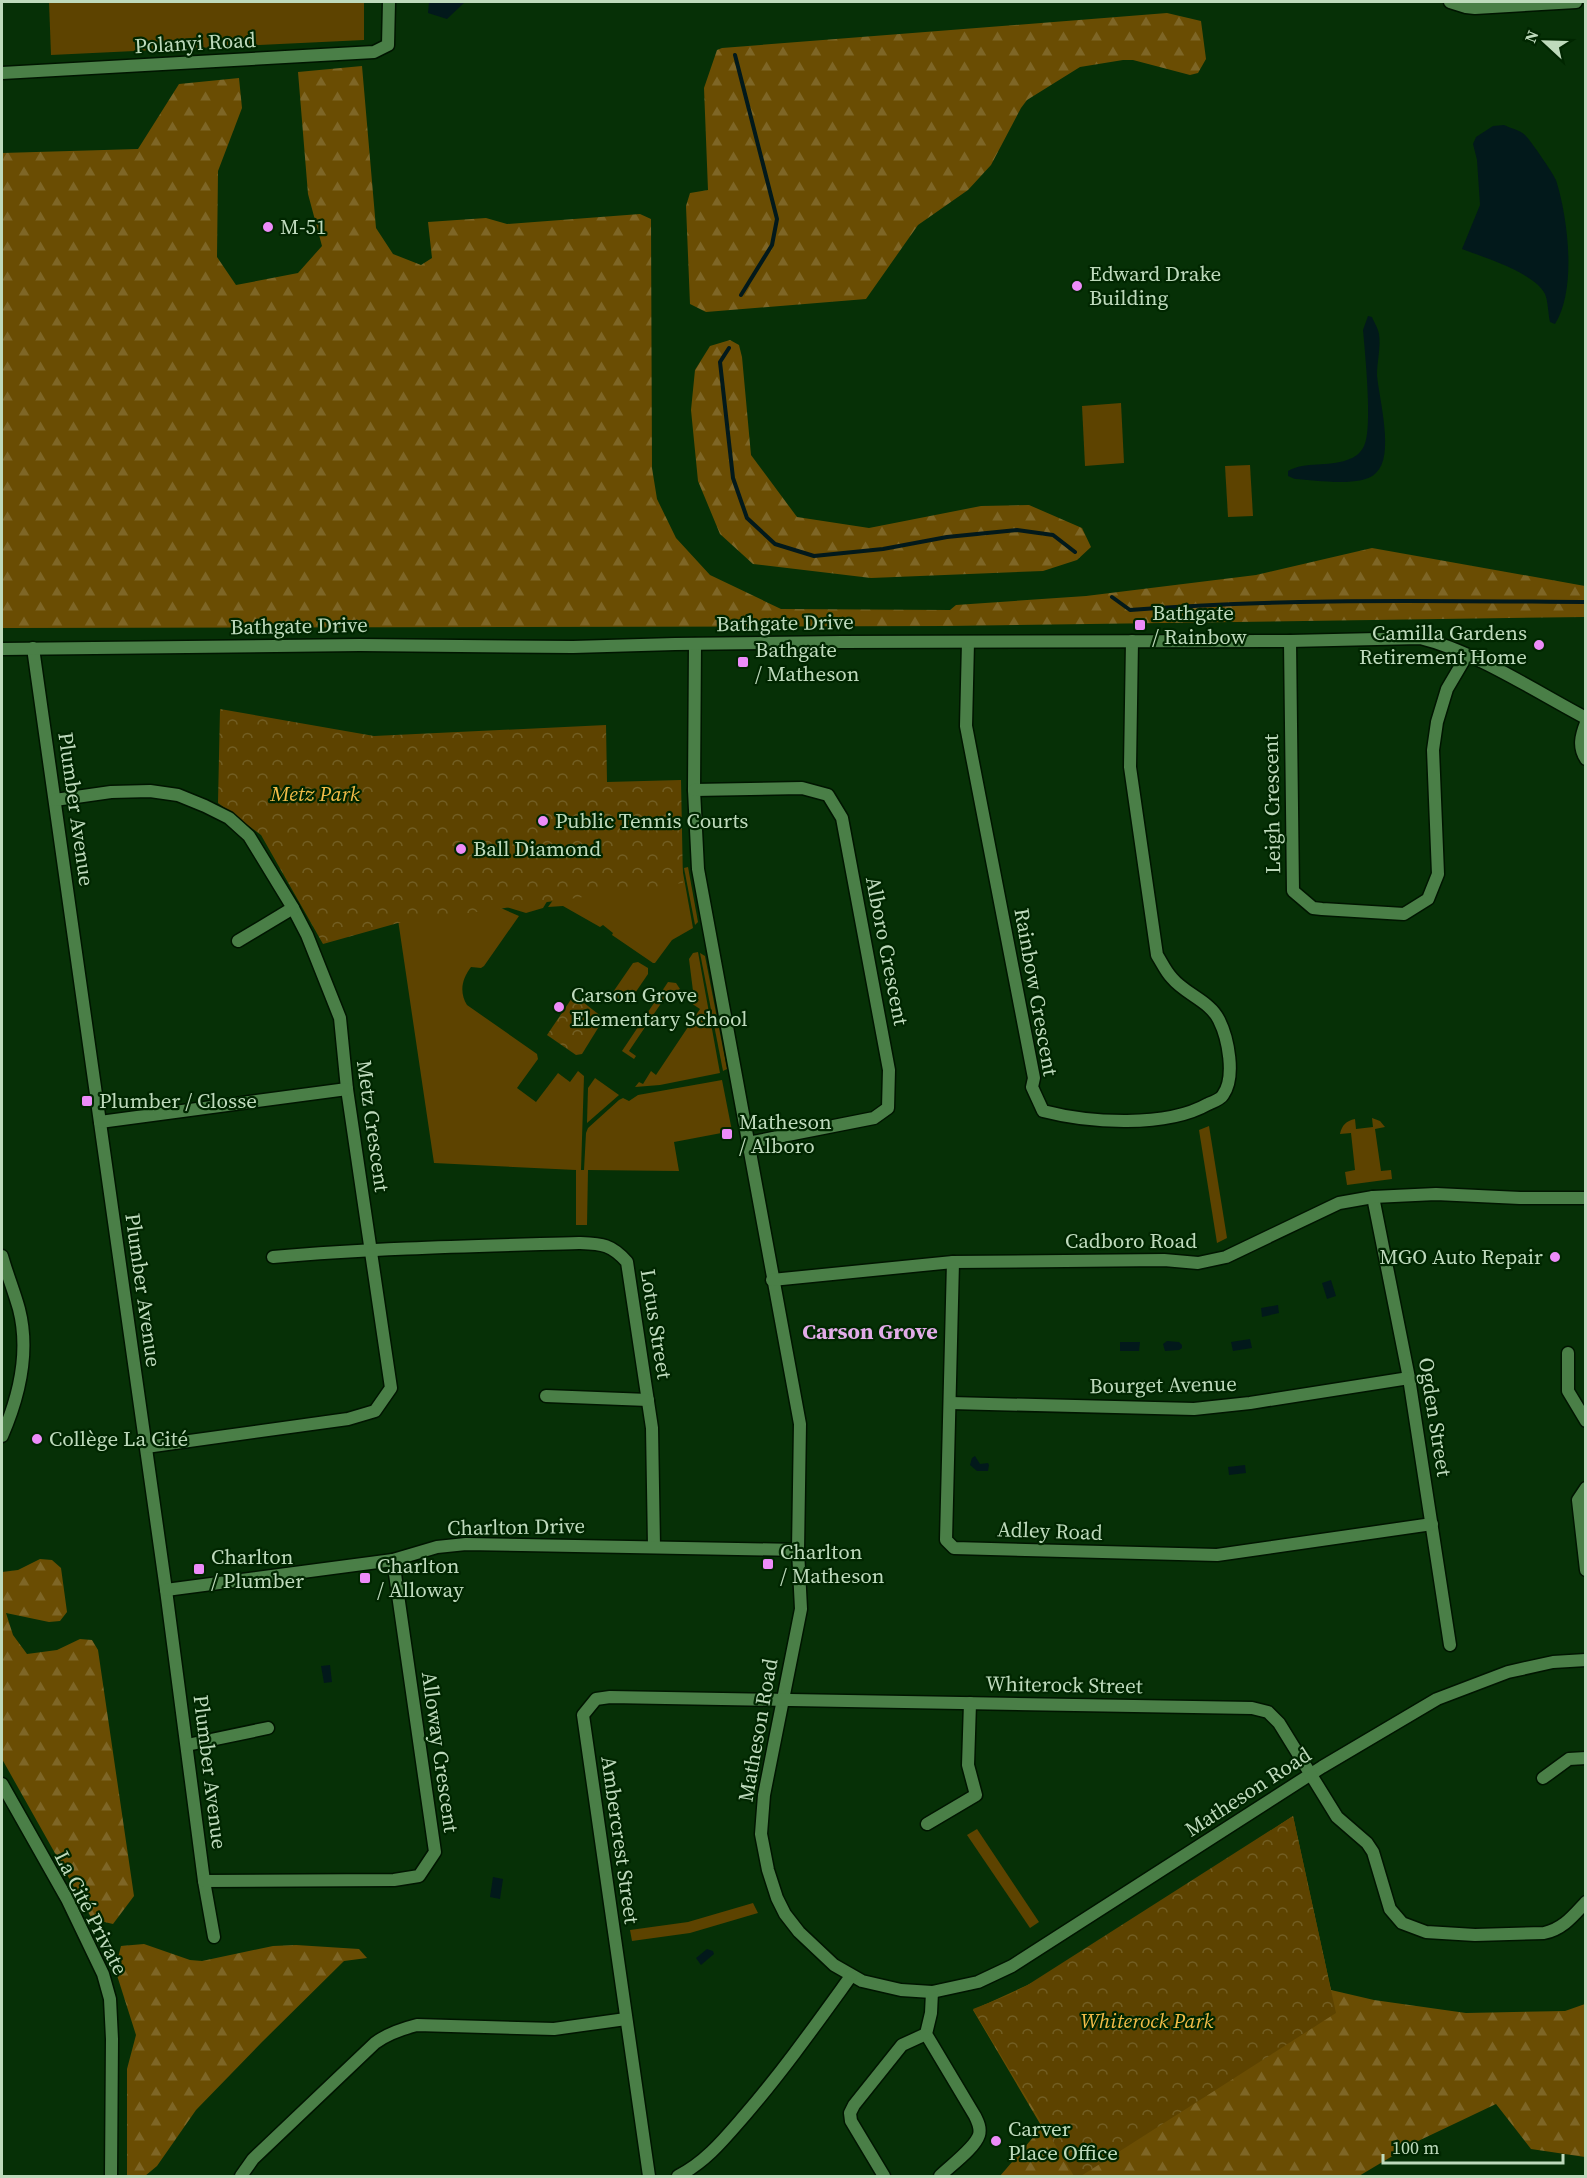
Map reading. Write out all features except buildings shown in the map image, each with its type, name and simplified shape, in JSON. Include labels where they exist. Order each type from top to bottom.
[{"type":"street","name":"Polanyi Road","points":[[2,73],[374,52],[388,45],[389,2]]},
{"type":"street","points":[[1450,2],[1475,8],[1576,2]]},
{"type":"street","name":"Bathgate Drive","points":[[2,650],[360,645],[573,647],[1420,638],[1467,655],[1586,718]]},
{"type":"street","name":"Rainbow Crescent","points":[[968,642],[966,726],[1034,1078],[1032,1086],[1043,1111],[1070,1118],[1146,1120],[1173,1118],[1199,1109],[1223,1096],[1231,1068],[1218,1017],[1172,979],[1157,956],[1130,767],[1132,641]]},
{"type":"street","name":"Leigh Crescent","points":[[1290,641],[1293,891],[1313,908],[1322,909],[1404,914],[1428,899],[1438,874],[1433,750],[1437,722],[1447,689],[1467,655]]},
{"type":"street","name":"Matheson Road","points":[[695,644],[694,790],[698,869],[800,1424],[798,1550],[801,1609],[764,1795],[761,1834],[768,1870],[777,1898],[785,1914],[799,1932],[826,1958],[851,1976],[875,1986],[932,1992],[978,1982],[1012,1966],[1312,1774],[1437,1699],[1508,1672],[1553,1662],[1586,1660]]},
{"type":"street","name":"Plumber Avenue","points":[[33,648],[166,1590],[204,1881],[214,1937]]},
{"type":"street","points":[[1586,723],[1581,737],[1581,750],[1586,759]]},
{"type":"street","name":"Alboro Crescent","points":[[694,790],[802,788],[828,795],[842,818],[889,1070],[888,1108],[874,1118],[748,1143]]},
{"type":"street","name":"Metz Crescent","points":[[55,800],[111,792],[150,791],[178,795],[229,818],[249,836],[293,908],[307,935],[340,1018],[347,1089],[390,1388],[375,1411],[348,1419],[146,1447]]},
{"type":"street","points":[[238,941],[293,908]]},
{"type":"street","points":[[100,1122],[347,1089]]},
{"type":"street","name":"Cadboro Road","points":[[772,1280],[953,1262],[1164,1260],[1198,1263],[1226,1257],[1339,1203],[1373,1197],[1436,1194],[1586,1198]]},
{"type":"street","name":"Ogden Street","points":[[1373,1197],[1409,1378],[1450,1645]]},
{"type":"street","name":"Lotus Street","points":[[273,1257],[370,1249],[579,1243],[599,1244],[615,1249],[627,1262],[652,1428],[654,1546]]},
{"type":"street","points":[[2,1256],[19,1309],[23,1350],[17,1393],[2,1436]]},
{"type":"street","name":"Adley Road","points":[[953,1262],[946,1540],[954,1548],[1217,1555],[1432,1524]]},
{"type":"street","points":[[1568,1353],[1568,1391],[1586,1421]]},
{"type":"street","name":"Bourget Avenue","points":[[950,1402],[1194,1409],[1251,1403],[1409,1378]]},
{"type":"street","points":[[546,1396],[648,1400]]},
{"type":"street","points":[[1586,1488],[1578,1500],[1586,1570]]},
{"type":"street","name":"Charlton Drive","points":[[166,1590],[393,1560],[437,1547],[466,1544],[798,1550]]},
{"type":"street","name":"Alloway Crescent","points":[[204,1881],[394,1880],[419,1876],[435,1852],[393,1560]]},
{"type":"street","name":"Ambercrest Street","points":[[649,2176],[583,1715],[596,1699],[610,1697],[783,1699]]},
{"type":"street","name":"Whiterock Street","points":[[783,1699],[1252,1708],[1268,1712],[1279,1723],[1341,1822],[1367,1844],[1372,1852],[1390,1909],[1402,1923],[1426,1932],[1475,1935],[1544,1933],[1554,1931],[1564,1925],[1586,1902]]},
{"type":"street","points":[[927,1824],[976,1795],[968,1764],[970,1703]]},
{"type":"street","points":[[187,1745],[268,1728]]},
{"type":"street","points":[[1543,1778],[1569,1759],[1586,1758]]},
{"type":"street","name":"La Cité Private","points":[[2,1784],[67,1899],[104,1974],[110,1999],[112,2040],[111,2176]]},
{"type":"street","points":[[678,2176],[712,2151],[759,2099],[851,1976]]},
{"type":"street","points":[[932,1992],[926,2034],[979,2126],[980,2133],[975,2142],[940,2176]]},
{"type":"street","points":[[241,2176],[253,2159],[375,2043],[401,2029],[417,2025],[554,2029],[626,2019]]},
{"type":"street","points":[[884,2176],[851,2121],[850,2113],[902,2045],[926,2034]]},
{"type":"green space","points":[[49,2],[364,2],[364,40],[51,55]]},
{"type":"green space","points":[[1167,13],[1201,21],[1206,59],[1198,73],[1190,75],[1133,60],[1123,60],[1080,67],[1027,100],[991,165],[968,190],[918,225],[866,299],[706,312],[690,304],[686,206],[690,193],[708,190],[704,88],[717,50]]},
{"type":"green space","points":[[362,66],[376,228],[393,254],[421,265],[432,258],[428,222],[486,218],[507,224],[640,214],[651,219],[652,468],[657,499],[676,538],[710,575],[781,609],[950,610],[956,605],[1086,596],[1256,575],[1372,548],[1585,586],[1585,617],[947,626],[2,628],[2,153],[138,149],[179,84],[239,78],[242,108],[218,171],[217,257],[236,285],[298,273],[322,246],[308,194],[298,72]]},
{"type":"green space","points":[[730,340],[739,345],[742,357],[751,455],[797,517],[869,528],[981,506],[1029,505],[1082,528],[1091,547],[1077,560],[1043,571],[871,578],[753,564],[720,534],[698,481],[691,410],[695,370],[710,346]]},
{"type":"green space","points":[[1121,403],[1124,463],[1085,466],[1082,406]]},
{"type":"green space","points":[[1250,465],[1253,516],[1228,517],[1225,466]]},
{"type":"green space","name":"Metz Park","points":[[220,709],[374,736],[606,725],[607,782],[681,780],[683,883],[398,923],[323,944],[261,835],[218,803]]},
{"type":"green space","points":[[682,867],[693,928],[672,940],[655,963],[612,935],[613,933],[603,925],[600,927],[563,906],[548,907],[559,892]]},
{"type":"green space","points":[[688,867],[698,922],[695,925],[684,868]]},
{"type":"green space","points":[[551,895],[543,908],[526,913],[500,905]]},
{"type":"green space","points":[[494,905],[519,916],[484,966],[471,967],[464,981],[463,995],[467,1005],[537,1054],[538,1059],[517,1088],[536,1102],[558,1073],[570,1082],[578,1071],[584,1076],[581,1170],[584,1170],[588,1128],[619,1100],[623,1098],[629,1101],[638,1095],[722,1080],[732,1131],[674,1142],[679,1171],[588,1170],[587,1225],[576,1225],[576,1170],[434,1163],[397,913]]},
{"type":"green space","points":[[698,952],[720,1073],[660,1085],[635,1087],[639,1082],[643,1084],[651,1071],[656,1075],[700,1009],[691,1003],[693,991],[689,959],[693,953]]},
{"type":"green space","points":[[700,953],[705,956],[727,1069],[723,1071]]},
{"type":"green space","points":[[638,962],[648,968],[648,974],[629,1002],[624,1003],[611,995],[633,963]]},
{"type":"green space","points":[[668,982],[676,983],[680,989],[675,992],[670,990],[629,1051],[636,1056],[634,1059],[622,1051]]},
{"type":"green space","points":[[574,995],[603,1020],[582,1054],[576,1055],[547,1035]]},
{"type":"green space","points":[[595,1078],[619,1095],[587,1123],[588,1088]]},
{"type":"green space","points":[[1372,1118],[1380,1121],[1385,1127],[1375,1129],[1381,1171],[1391,1170],[1392,1179],[1347,1185],[1345,1172],[1355,1170],[1351,1133],[1340,1134],[1341,1131],[1345,1124],[1355,1119],[1356,1129],[1373,1127]]},
{"type":"green space","points":[[1209,1126],[1227,1238],[1217,1243],[1199,1130]]},
{"type":"green space","points":[[40,1559],[52,1560],[61,1568],[67,1612],[60,1621],[49,1622],[6,1613],[13,1635],[27,1654],[57,1650],[80,1639],[92,1640],[98,1650],[134,1896],[113,1924],[92,1919],[2,1759],[2,1572],[18,1570]]},
{"type":"green space","points":[[1293,1816],[1331,1990],[1374,2000],[1466,2013],[1565,2011],[1585,2004],[1585,2157],[1531,2149],[1496,2104],[1416,2142],[1359,2176],[1000,2176],[1042,2127],[973,2010],[1056,1972]]},
{"type":"green space","name":"Whiterock Park","points":[[1293,1816],[1336,2013],[1081,2176],[1074,2176],[973,2009],[1026,1986]]},
{"type":"green space","points":[[977,1829],[1039,1922],[1030,1928],[967,1835]]},
{"type":"green space","points":[[753,1903],[758,1913],[690,1933],[632,1941],[630,1930],[688,1922]]},
{"type":"green space","points":[[144,1944],[190,1960],[202,1961],[273,1946],[296,1945],[359,1949],[367,1958],[344,1961],[196,2110],[157,2166],[145,2176],[127,2176],[127,2069],[136,2035],[115,1969],[121,1946]]},
{"type":"water","points":[[429,2],[465,2],[447,19],[428,13]]},
{"type":"water","points":[[1504,125],[1528,138],[1556,180],[1567,233],[1568,273],[1562,309],[1555,324],[1550,322],[1545,294],[1531,279],[1508,267],[1462,249],[1480,205],[1477,160],[1473,144],[1476,137],[1493,126]]},
{"type":"water","points":[[1368,316],[1372,317],[1379,339],[1377,375],[1385,441],[1382,465],[1369,478],[1349,482],[1295,479],[1288,476],[1288,471],[1295,468],[1350,459],[1355,457],[1364,446],[1367,437],[1368,408],[1363,330]]},
{"type":"water","points":[[1331,1280],[1336,1296],[1327,1299],[1322,1283]]},
{"type":"water","points":[[1278,1305],[1279,1313],[1262,1317],[1261,1308]]},
{"type":"water","points":[[1250,1339],[1252,1348],[1233,1351],[1231,1342]]},
{"type":"water","points":[[1167,1341],[1179,1342],[1182,1348],[1165,1351],[1163,1344]]},
{"type":"water","points":[[1120,1342],[1140,1342],[1139,1351],[1120,1351]]},
{"type":"water","points":[[975,1456],[980,1464],[988,1463],[988,1471],[977,1471],[970,1465]]},
{"type":"water","points":[[1245,1465],[1246,1473],[1229,1475],[1228,1467]]},
{"type":"water","points":[[330,1665],[332,1682],[324,1683],[321,1666]]},
{"type":"water","points":[[493,1877],[503,1879],[500,1899],[490,1897]]},
{"type":"water","points":[[707,1949],[713,1951],[714,1954],[701,1965],[696,1958]]},
{"type":"waterway","points":[[735,55],[777,219],[772,245],[741,295]]},
{"type":"waterway","points":[[729,348],[720,362],[733,478],[747,518],[775,544],[814,556],[883,549],[947,537],[1017,530],[1053,535],[1075,552]]},
{"type":"waterway","points":[[1112,597],[1130,610],[1301,602],[1586,602]]},
{"type":"place","name":"M-51","points":[[268,227]]},
{"type":"place","name":"Edward Drake Building","points":[[1077,286]]},
{"type":"place","name":"Bathgate / Rainbow","points":[[1140,625]]},
{"type":"place","name":"Camilla Gardens Retirement Home","points":[[1539,645]]},
{"type":"place","name":"Bathgate / Matheson","points":[[743,662]]},
{"type":"place","name":"Public Tennis Courts","points":[[543,821]]},
{"type":"place","name":"Ball Diamond","points":[[461,849]]},
{"type":"place","name":"Carson Grove Elementary School","points":[[559,1007]]},
{"type":"place","name":"Plumber / Closse","points":[[87,1101]]},
{"type":"place","name":"Matheson / Alboro","points":[[727,1134]]},
{"type":"place","name":"MGO Auto Repair","points":[[1555,1257]]},
{"type":"place","name":"Collège La Cité","points":[[37,1439]]},
{"type":"place","name":"Charlton / Matheson","points":[[768,1564]]},
{"type":"place","name":"Charlton / Plumber","points":[[199,1569]]},
{"type":"place","name":"Charlton / Alloway","points":[[365,1578]]},
{"type":"place","name":"Carver Place Office","points":[[996,2141]]},
{"type":"district","name":"Carson Grove","points":[[870,1331]]}]
